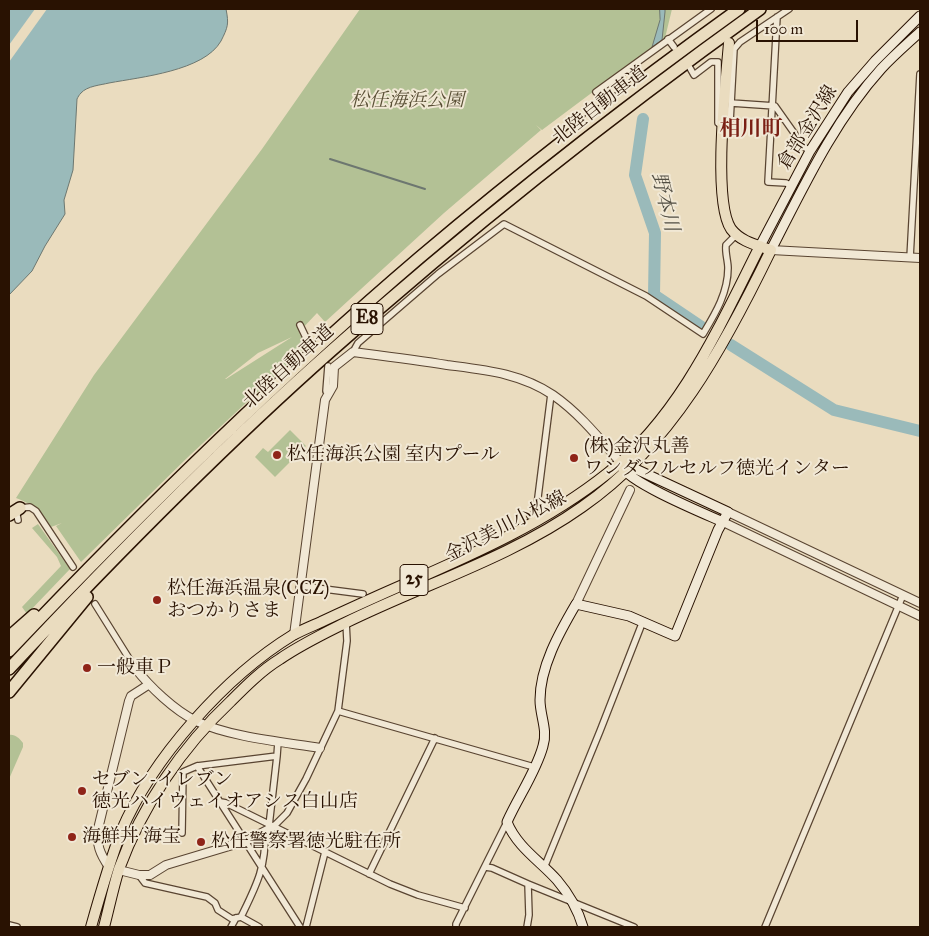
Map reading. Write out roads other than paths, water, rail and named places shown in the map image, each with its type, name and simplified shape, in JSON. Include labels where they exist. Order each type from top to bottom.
[{"type":"highway","name":"北陸自動車道","points":[[9,651],[162,503],[314,350],[510,182],[588,121],[739,9]]},
{"type":"highway","name":"北陸自動車道","points":[[9,669],[162,503],[249,427],[330,352],[433,263],[599,127],[760,9]]},
{"type":"highway","points":[[9,637],[142,511],[162,503]]},
{"type":"highway","points":[[9,692],[162,503]]},
{"type":"highway","points":[[12,516],[20,508]]},
{"type":"main road","name":"倉部金沢線","points":[[760,246],[810,152],[848,92],[920,17]]},
{"type":"main road","name":"倉部金沢線","points":[[771,250],[819,158],[852,106],[881,69],[920,32]]},
{"type":"main road","points":[[729,43],[722,190],[728,222],[732,230],[750,244],[771,250]]},
{"type":"main road","name":"金沢美川小松線","points":[[92,927],[109,866],[122,830],[152,774],[195,720],[232,680],[294,635],[470,556],[524,529],[568,502],[620,462],[664,415],[681,391],[712,340],[760,246]]},
{"type":"main road","name":"金沢美川小松線","points":[[104,927],[119,870],[131,840],[165,779],[206,725],[250,682],[278,659],[346,622],[519,544],[583,507],[628,469],[670,422],[690,396],[749,294],[771,250]]},
{"type":"main road","points":[[620,462],[641,483],[722,522]]},
{"type":"main road","points":[[583,927],[573,901],[557,880],[517,840],[507,822],[544,745],[545,734],[540,703],[540,684],[551,654],[576,604],[629,616],[676,636],[722,522],[728,512],[628,469]]},
{"type":"street","points":[[596,92],[711,9]]},
{"type":"street","points":[[690,68],[694,75],[711,62],[718,62],[718,123],[724,127],[730,122],[734,49],[740,42],[789,9]]},
{"type":"street","points":[[915,9],[920,17]]},
{"type":"street","points":[[777,17],[768,182],[786,183],[792,186]]},
{"type":"street","points":[[668,39],[674,47]]},
{"type":"street","points":[[910,258],[920,74]]},
{"type":"street","points":[[731,103],[775,106],[804,147],[810,152]]},
{"type":"street","points":[[294,635],[325,400],[330,392],[334,367],[352,352],[358,343],[438,274],[504,224],[646,296],[703,334],[718,309],[727,281],[726,245],[737,234]]},
{"type":"street","points":[[771,250],[920,258]]},
{"type":"street","points":[[300,325],[309,344]]},
{"type":"street","points":[[352,352],[498,372],[527,380],[551,394],[583,420],[620,462]]},
{"type":"street","points":[[328,366],[326,391],[330,392]]},
{"type":"street","points":[[530,516],[536,513],[551,394]]},
{"type":"street","points":[[576,604],[630,490]]},
{"type":"street","points":[[20,508],[30,508],[36,511],[73,567]]},
{"type":"street","points":[[728,512],[920,603]]},
{"type":"street","points":[[722,522],[920,616]]},
{"type":"street","points":[[301,586],[363,594]]},
{"type":"street","points":[[766,927],[903,595]]},
{"type":"street","points":[[95,604],[135,668],[148,684],[195,720],[228,731],[278,742],[320,748]]},
{"type":"street","points":[[544,868],[600,731],[642,621]]},
{"type":"street","points":[[119,870],[139,875],[150,875],[166,865],[246,842],[269,828],[287,813],[306,779],[338,711],[347,641],[346,622]]},
{"type":"street","points":[[109,866],[101,856],[96,840],[98,829],[129,701],[131,696],[148,684]]},
{"type":"street","points":[[338,711],[534,767]]},
{"type":"street","points":[[369,874],[436,738]]},
{"type":"street","points":[[231,927],[238,917],[262,868],[269,828],[278,742]]},
{"type":"street","points":[[182,833],[184,772],[186,769],[277,756]]},
{"type":"street","points":[[197,766],[300,927]]},
{"type":"street","points":[[220,802],[226,802],[269,828],[325,852],[369,874],[418,895],[464,908]]},
{"type":"street","points":[[456,927],[507,822]]},
{"type":"street","points":[[306,927],[325,852]]},
{"type":"street","points":[[485,867],[492,868],[634,927]]},
{"type":"street","points":[[139,875],[145,883],[207,897],[218,910],[232,919],[238,917],[259,927]]},
{"type":"street","points":[[527,927],[529,915],[528,884]]},
{"type":"street","points":[[9,925],[17,927]]},
{"type":"water","points":[[9,9],[226,9],[228,22],[221,41],[213,51],[187,66],[154,75],[94,86],[80,94],[77,99],[73,170],[64,200],[65,214],[32,271],[9,295]]},
{"type":"water","points":[[660,9],[665,9],[662,40],[652,47],[660,20]]},
{"type":"waterway","name":"野本川","points":[[643,119],[635,175],[655,233],[654,295],[703,328]]},
{"type":"waterway","points":[[330,159],[425,189]]},
{"type":"waterway","name":"野本川","points":[[731,345],[834,410],[920,431]]},
{"type":"place","name":"松任海浜公園 室内プール","points":[[277,455]]},
{"type":"place","name":"(株)金沢丸善 ワンダフルセルフ徳光インター","points":[[574,458]]},
{"type":"place","name":"松任海浜温泉(CCZ) おつかりさま","points":[[157,600]]},
{"type":"place","name":"一般車Ｐ","points":[[87,668]]},
{"type":"place","name":"セブン-イレブン 徳光ハイウェイオアシス白山店","points":[[82,791]]},
{"type":"place","name":"海鮮丼 海宝","points":[[72,837]]},
{"type":"place","name":"松任警察署徳光駐在所","points":[[201,842]]},
{"type":"district","name":"相川町","points":[[751,130]]},
{"type":"park label","name":"松任海浜公園","points":[[407,101]]}]
